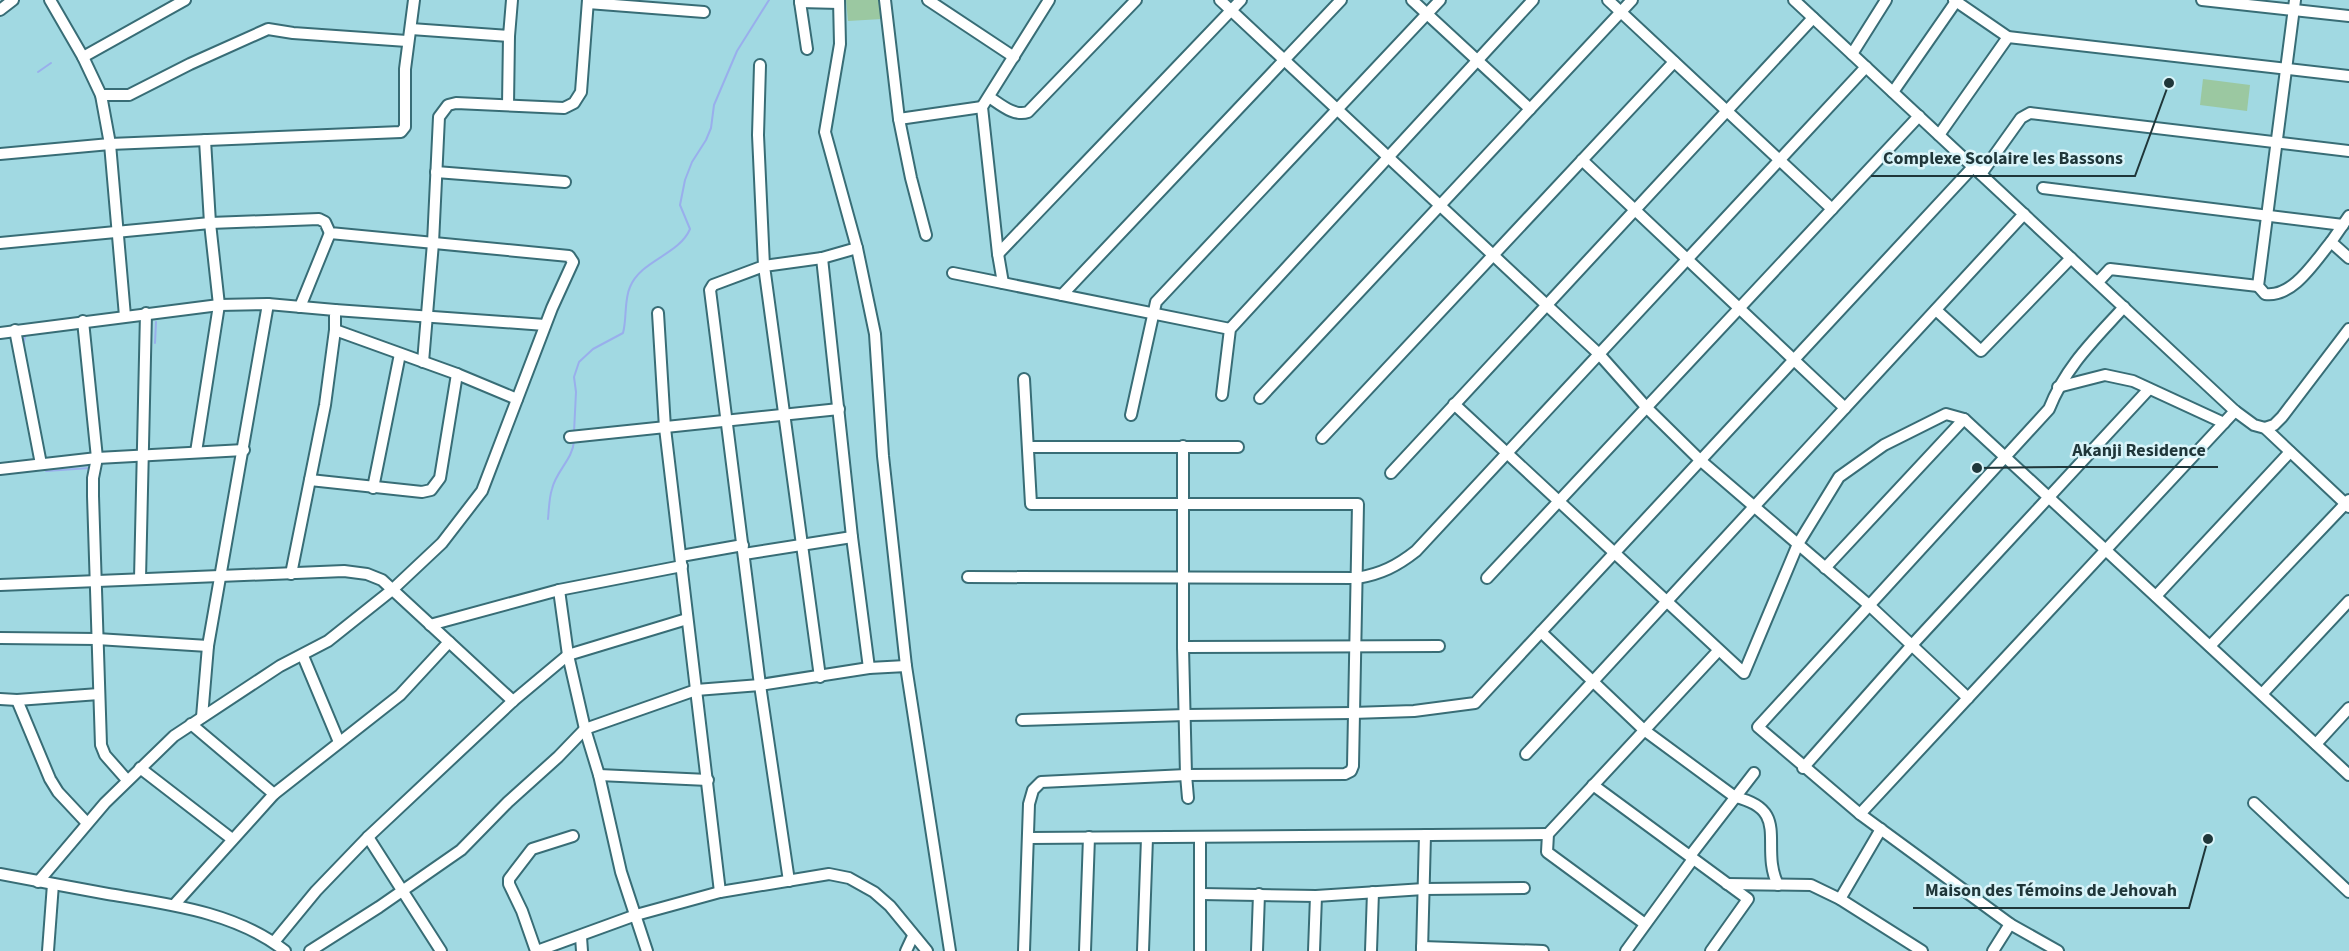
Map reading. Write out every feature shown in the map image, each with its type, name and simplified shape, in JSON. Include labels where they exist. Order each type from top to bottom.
[{"type":"street","points":[[0,10],[13,0]]},
{"type":"street","points":[[83,57],[185,0]]},
{"type":"street","points":[[0,154],[110,144],[400,132],[405,128],[407,41],[411,29],[414,0]]},
{"type":"street","points":[[508,105],[509,36],[513,0]]},
{"type":"street","points":[[885,0],[899,118],[910,178],[926,235]]},
{"type":"street","points":[[928,0],[1014,57]]},
{"type":"street","points":[[1003,283],[982,107],[1049,0]]},
{"type":"street","points":[[988,97],[1014,113],[1028,112],[1136,0]]},
{"type":"street","points":[[1220,0],[1599,354],[1647,408],[1700,460],[1869,606],[1968,698]]},
{"type":"street","points":[[998,254],[1241,0]]},
{"type":"street","points":[[1062,295],[1341,0]]},
{"type":"street","points":[[1412,0],[1530,109]]},
{"type":"street","points":[[1131,415],[1156,302],[1440,0]]},
{"type":"street","points":[[1222,394],[1230,329],[1533,0]]},
{"type":"street","points":[[1608,0],[1832,209]]},
{"type":"street","points":[[1260,398],[1632,0]]},
{"type":"street","points":[[1794,0],[2235,411],[2254,425],[2265,428],[2348,503],[2210,646]]},
{"type":"street","points":[[1391,473],[1726,111],[1809,14],[1811,0]]},
{"type":"street","points":[[1852,54],[1886,0]]},
{"type":"street","points":[[2202,0],[2294,5],[2349,16]]},
{"type":"street","points":[[807,49],[800,1],[839,1],[840,44],[825,132],[857,248],[875,334],[883,456],[906,666],[950,951]]},
{"type":"street","points":[[1893,92],[1956,1],[2008,37],[2349,76]]},
{"type":"street","points":[[55,2],[101,95],[110,144],[125,316]]},
{"type":"street","points":[[423,362],[433,243],[439,117],[442,111],[456,103],[569,107],[579,98],[581,92],[588,2],[704,12]]},
{"type":"street","points":[[2258,286],[2294,5]]},
{"type":"street","points":[[101,95],[123,95],[135,92],[268,29],[293,33],[407,41]]},
{"type":"street","points":[[411,29],[509,36]]},
{"type":"street","points":[[1939,135],[2008,37]]},
{"type":"street","points":[[1322,438],[1674,62]]},
{"type":"street","points":[[760,65],[758,135],[764,266],[820,677]]},
{"type":"street","points":[[968,577],[1357,578],[1378,574],[1398,566],[1416,551],[1507,454],[1866,67]]},
{"type":"street","points":[[899,118],[982,107]]},
{"type":"street","points":[[1022,720],[1414,711],[1475,703],[1794,359],[1977,170],[2021,118],[2030,112],[2109,124],[2349,151]]},
{"type":"street","points":[[1486,578],[1919,116]]},
{"type":"street","points":[[196,452],[219,305],[210,223],[205,140]]},
{"type":"street","points":[[1582,160],[1845,408]]},
{"type":"street","points":[[436,172],[565,182]]},
{"type":"street","points":[[2043,188],[2269,214],[2346,220],[2331,242],[2295,284],[2273,295],[2265,294],[2258,286],[2110,269],[2098,282]]},
{"type":"street","points":[[1526,754],[2024,214]]},
{"type":"street","points":[[0,243],[210,223],[319,219],[325,222],[330,233],[300,307]]},
{"type":"street","points":[[38,882],[87,824],[140,768],[191,724],[280,666],[328,641],[392,590],[442,543],[482,492],[545,325],[573,262],[572,258],[330,233]]},
{"type":"street","points":[[2331,242],[2349,258]]},
{"type":"street","points":[[789,880],[760,685],[710,290],[713,285],[764,266],[822,258],[857,248]]},
{"type":"street","points":[[822,258],[852,537],[869,668]]},
{"type":"street","points":[[1936,310],[1981,351],[2071,258]]},
{"type":"street","points":[[953,273],[1230,329]]},
{"type":"street","points":[[0,333],[219,305],[268,304],[545,325]]},
{"type":"street","points":[[202,717],[208,646],[268,304]]},
{"type":"street","points":[[2058,951],[2010,924],[1860,814],[1803,768],[1758,727],[2049,409],[2068,370],[2124,307]]},
{"type":"street","points":[[291,574],[325,405],[335,330],[335,310]]},
{"type":"street","points":[[141,579],[146,313]]},
{"type":"street","points":[[658,313],[665,428],[720,892]]},
{"type":"street","points":[[82,321],[96,458],[93,478],[94,581],[101,746],[105,755],[127,780]]},
{"type":"street","points":[[2265,428],[2274,425],[2282,417],[2349,329]]},
{"type":"street","points":[[15,330],[41,464]]},
{"type":"street","points":[[335,330],[457,374],[517,399]]},
{"type":"street","points":[[373,488],[400,354]]},
{"type":"street","points":[[310,480],[373,488],[422,492],[431,490],[440,478],[457,374]]},
{"type":"street","points":[[2058,387],[2105,375],[2133,381],[2224,423]]},
{"type":"street","points":[[1024,379],[1031,504],[1358,504],[1352,713],[1353,766],[1351,771],[1345,774],[1186,775],[1041,782],[1032,790],[1029,804],[1024,951]]},
{"type":"street","points":[[1803,768],[1912,645],[2149,389]]},
{"type":"street","points":[[1454,405],[1744,673],[1798,544],[1835,483],[1857,462],[1946,414],[1964,419],[2349,775]]},
{"type":"street","points":[[570,437],[838,409]]},
{"type":"street","points":[[1860,814],[2235,411]]},
{"type":"street","points":[[1825,568],[1964,419]]},
{"type":"street","points":[[1183,446],[1185,576],[1183,647],[1188,798]]},
{"type":"street","points":[[1028,447],[1238,447]]},
{"type":"street","points":[[0,469],[96,458],[244,450]]},
{"type":"street","points":[[2156,596],[2290,452]]},
{"type":"street","points":[[430,625],[559,590],[681,561],[744,549],[802,545],[852,537]]},
{"type":"street","points":[[0,585],[344,571],[367,574],[382,580],[513,701]]},
{"type":"street","points":[[559,590],[568,655],[585,729],[599,775],[621,872],[647,951]]},
{"type":"street","points":[[2262,694],[2349,601]]},
{"type":"street","points":[[274,942],[316,891],[368,837],[513,701],[568,655],[687,620]]},
{"type":"street","points":[[1541,632],[1644,730],[1735,797],[1761,807],[1770,821],[1772,872],[1778,885]]},
{"type":"street","points":[[0,638],[98,639],[208,646]]},
{"type":"street","points":[[174,905],[274,794],[400,695],[449,642]]},
{"type":"street","points":[[1183,647],[1439,646]]},
{"type":"street","points":[[1646,924],[1547,852],[1548,834],[1718,651]]},
{"type":"street","points":[[303,656],[339,742]]},
{"type":"street","points":[[310,951],[461,850],[585,729],[696,690],[760,685],[869,668],[906,666]]},
{"type":"street","points":[[0,699],[17,700],[99,694]]},
{"type":"street","points":[[17,700],[58,792],[87,824]]},
{"type":"street","points":[[2316,744],[2349,708]]},
{"type":"street","points":[[191,724],[274,794]]},
{"type":"street","points":[[140,768],[232,839]]},
{"type":"street","points":[[1626,951],[1735,797],[1754,774]]},
{"type":"street","points":[[599,775],[708,780]]},
{"type":"street","points":[[1593,785],[1748,899],[1711,951]]},
{"type":"street","points":[[2254,803],[2349,892]]},
{"type":"street","points":[[1840,899],[1881,829]]},
{"type":"street","points":[[1029,838],[1548,834]]},
{"type":"street","points":[[1425,835],[1422,949],[1542,951]]},
{"type":"street","points":[[573,836],[532,849],[508,879],[536,951],[581,937],[636,915],[720,892],[829,874],[849,878],[882,899],[927,951]]},
{"type":"street","points":[[368,837],[441,951]]},
{"type":"street","points":[[1085,951],[1089,837]]},
{"type":"street","points":[[1200,837],[1200,951]]},
{"type":"street","points":[[1143,951],[1147,838]]},
{"type":"street","points":[[0,874],[174,905],[228,921],[274,942],[285,951]]},
{"type":"street","points":[[48,951],[53,884]]},
{"type":"street","points":[[1727,884],[1811,885],[1840,899],[1915,949]]},
{"type":"street","points":[[1201,894],[1316,896],[1372,892],[1524,888]]},
{"type":"street","points":[[1371,951],[1372,892]]},
{"type":"street","points":[[1257,951],[1259,894]]},
{"type":"street","points":[[1314,951],[1316,896]]},
{"type":"street","points":[[1993,951],[2010,924]]},
{"type":"street","points":[[906,951],[913,936]]},
{"type":"street","points":[[581,937],[582,951]]},
{"type":"green space","points":[[846,0],[881,0],[882,19],[848,21]]},
{"type":"green space","points":[[2203,79],[2250,85],[2247,111],[2200,105]]},
{"type":"waterway","points":[[574,432],[576,392],[574,377],[579,362],[593,349],[623,333],[628,292],[635,278],[642,270],[678,245],[690,229],[680,205],[685,180],[711,128],[714,105],[737,51],[769,0]]},
{"type":"waterway","points":[[38,72],[51,63]]},
{"type":"waterway","points":[[155,343],[156,322]]},
{"type":"waterway","points":[[23,345],[25,337]]},
{"type":"waterway","points":[[548,519],[550,496],[554,483],[571,454],[574,441]]},
{"type":"waterway","points":[[46,471],[90,468]]},
{"type":"place","name":"Complexe Scolaire les Bassons","points":[[2169,83]]},
{"type":"place","name":"Akanji Residence","points":[[1977,468]]},
{"type":"place","name":"Maison des Témoins de Jehovah","points":[[2208,839]]}]
